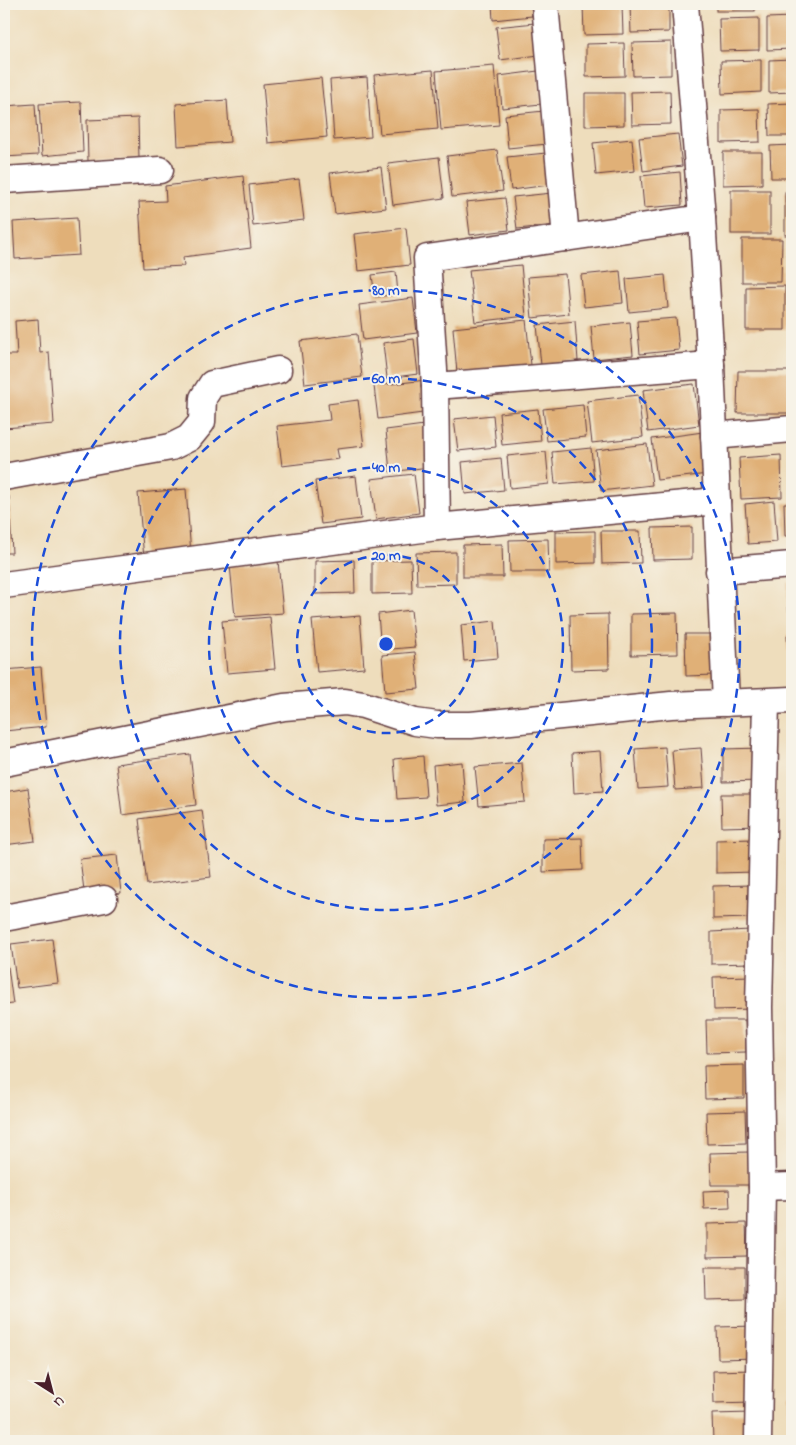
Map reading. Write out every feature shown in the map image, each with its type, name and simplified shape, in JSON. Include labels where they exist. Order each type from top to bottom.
[{"type":"street","points":[[545,4],[566,238]]},
{"type":"street","points":[[685,4],[702,218],[711,366],[726,703]]},
{"type":"street","points":[[4,180],[160,170]]},
{"type":"street","points":[[437,527],[435,386],[427,258],[702,218]]},
{"type":"street","points":[[435,386],[711,366]]},
{"type":"street","points":[[4,477],[171,447],[189,438],[202,422],[203,398],[212,384],[278,370]]},
{"type":"street","points":[[714,436],[792,429]]},
{"type":"street","points":[[4,585],[437,527],[717,501]]},
{"type":"street","points":[[719,571],[792,565]]},
{"type":"street","points":[[4,763],[284,707],[325,703],[345,702],[363,705],[416,722],[437,725],[471,725],[671,704],[792,700]]},
{"type":"street","points":[[758,1441],[762,1187],[759,1007],[766,702]]},
{"type":"street","points":[[4,918],[104,899]]},
{"type":"street","points":[[762,1187],[792,1186]]},
{"type":"building","points":[[492,4],[531,4],[532,16],[493,20]]},
{"type":"building","points":[[583,4],[622,4],[623,34],[584,35]]},
{"type":"building","points":[[630,4],[669,4],[669,32],[631,33]]},
{"type":"building","points":[[716,4],[755,4],[755,11],[716,11]]},
{"type":"building","points":[[764,4],[792,4],[792,9],[764,9]]},
{"type":"building","points":[[792,17],[792,49],[767,50],[767,18]]},
{"type":"building","points":[[759,18],[759,50],[720,51],[719,19]]},
{"type":"building","points":[[535,23],[539,55],[500,60],[496,27]]},
{"type":"building","points":[[671,42],[671,75],[633,76],[632,43]]},
{"type":"building","points":[[624,43],[625,76],[586,77],[586,44]]},
{"type":"building","points":[[792,59],[792,92],[769,93],[769,60]]},
{"type":"building","points":[[761,60],[761,92],[722,94],[721,61]]},
{"type":"building","points":[[494,66],[499,125],[441,130],[436,71]]},
{"type":"building","points":[[433,70],[438,129],[380,134],[374,75]]},
{"type":"building","points":[[538,71],[541,104],[502,108],[499,76]]},
{"type":"building","points":[[367,77],[371,137],[334,140],[330,80]]},
{"type":"building","points":[[321,78],[327,137],[268,143],[263,84]]},
{"type":"building","points":[[670,91],[671,124],[632,125],[631,92]]},
{"type":"building","points":[[585,93],[624,93],[624,125],[585,126]]},
{"type":"building","points":[[227,100],[230,142],[178,146],[176,104]]},
{"type":"building","points":[[81,102],[83,152],[42,156],[39,104]]},
{"type":"building","points":[[792,103],[792,136],[769,136],[768,104]]},
{"type":"building","points":[[35,104],[38,155],[4,157],[4,106]]},
{"type":"building","points":[[759,109],[760,142],[721,143],[721,110]]},
{"type":"building","points":[[544,111],[547,144],[508,148],[505,115]]},
{"type":"building","points":[[138,118],[139,159],[88,161],[87,120]]},
{"type":"building","points":[[678,134],[682,166],[643,171],[639,138]]},
{"type":"building","points":[[632,139],[635,171],[596,175],[593,143]]},
{"type":"building","points":[[792,145],[792,178],[771,178],[770,146]]},
{"type":"building","points":[[497,150],[503,191],[452,197],[447,156]]},
{"type":"building","points":[[723,152],[762,152],[762,184],[723,185]]},
{"type":"building","points":[[546,153],[549,185],[511,190],[507,157]]},
{"type":"building","points":[[439,157],[444,198],[393,205],[388,163]]},
{"type":"building","points":[[381,167],[386,208],[335,214],[330,173]]},
{"type":"building","points":[[680,172],[682,205],[644,208],[641,176]]},
{"type":"building","points":[[243,176],[251,248],[183,257],[184,266],[143,268],[139,202],[166,201],[165,186]]},
{"type":"building","points":[[299,179],[304,220],[253,226],[249,185]]},
{"type":"building","points":[[731,190],[770,190],[770,234],[731,234]]},
{"type":"building","points":[[785,192],[792,192],[792,235],[785,235]]},
{"type":"building","points":[[552,193],[556,225],[517,229],[513,197]]},
{"type":"building","points":[[505,198],[509,230],[470,235],[466,202]]},
{"type":"building","points":[[77,218],[79,255],[15,259],[13,222]]},
{"type":"building","points":[[406,228],[410,265],[358,271],[354,234]]},
{"type":"building","points":[[742,239],[782,239],[781,282],[742,282]]},
{"type":"building","points":[[787,244],[792,244],[792,277],[788,277]]},
{"type":"building","points":[[521,265],[526,316],[475,322],[469,270]]},
{"type":"building","points":[[620,271],[623,303],[584,307],[581,275]]},
{"type":"building","points":[[396,272],[398,294],[375,297],[372,275]]},
{"type":"building","points":[[565,274],[569,314],[532,318],[528,277]]},
{"type":"building","points":[[665,275],[668,308],[629,312],[626,279]]},
{"type":"building","points":[[785,286],[785,330],[746,330],[746,287]]},
{"type":"building","points":[[413,298],[417,333],[363,340],[359,305]]},
{"type":"building","points":[[676,318],[679,350],[640,354],[637,321]]},
{"type":"building","points":[[38,319],[40,353],[49,352],[54,424],[4,428],[4,355],[17,355],[15,321]]},
{"type":"building","points":[[526,320],[531,365],[457,373],[453,328]]},
{"type":"building","points":[[575,321],[578,361],[541,365],[537,325]]},
{"type":"building","points":[[630,322],[633,355],[594,359],[591,326]]},
{"type":"building","points":[[357,334],[362,377],[305,384],[300,341]]},
{"type":"building","points":[[414,339],[418,374],[387,378],[383,343]]},
{"type":"building","points":[[738,371],[791,371],[791,413],[737,413]]},
{"type":"building","points":[[426,380],[430,412],[378,419],[374,386]]},
{"type":"building","points":[[694,384],[699,425],[648,432],[643,390]]},
{"type":"building","points":[[638,395],[643,437],[592,443],[587,401]]},
{"type":"building","points":[[358,400],[364,446],[337,449],[339,459],[282,466],[277,426],[330,420],[328,404]]},
{"type":"building","points":[[583,405],[586,437],[547,441],[543,409]]},
{"type":"building","points":[[538,409],[541,441],[502,445],[499,413]]},
{"type":"building","points":[[493,415],[496,447],[458,451],[454,419]]},
{"type":"building","points":[[424,425],[429,467],[390,472],[386,430]]},
{"type":"building","points":[[703,432],[708,474],[657,480],[652,439]]},
{"type":"building","points":[[647,444],[652,485],[601,491],[596,450]]},
{"type":"building","points":[[591,448],[594,481],[555,484],[552,452]]},
{"type":"building","points":[[546,452],[549,484],[510,488],[507,456]]},
{"type":"building","points":[[781,455],[782,497],[741,499],[739,458]]},
{"type":"building","points":[[501,458],[504,490],[465,494],[462,462]]},
{"type":"building","points":[[414,474],[419,513],[376,519],[371,479]]},
{"type":"building","points":[[356,476],[361,519],[321,524],[315,481]]},
{"type":"building","points":[[186,489],[191,554],[144,558],[138,493]]},
{"type":"building","points":[[4,496],[9,496],[12,553],[4,553]]},
{"type":"building","points":[[774,501],[777,542],[748,544],[745,504]]},
{"type":"building","points":[[784,503],[792,503],[792,536],[785,536]]},
{"type":"building","points":[[692,527],[692,559],[653,560],[652,528]]},
{"type":"building","points":[[595,531],[595,563],[556,564],[556,532]]},
{"type":"building","points":[[601,531],[640,531],[641,563],[602,564]]},
{"type":"building","points":[[548,539],[549,572],[510,572],[509,540]]},
{"type":"building","points":[[502,544],[503,577],[463,577],[463,545]]},
{"type":"building","points":[[456,552],[456,584],[417,585],[416,553]]},
{"type":"building","points":[[354,560],[355,593],[315,594],[315,561]]},
{"type":"building","points":[[411,560],[412,593],[372,594],[372,561]]},
{"type":"building","points":[[278,561],[283,613],[235,617],[230,565]]},
{"type":"building","points":[[792,582],[792,623],[789,623],[787,583]]},
{"type":"building","points":[[411,610],[415,647],[381,650],[378,614]]},
{"type":"building","points":[[677,613],[678,654],[631,655],[631,614]]},
{"type":"building","points":[[608,614],[609,669],[571,670],[570,615]]},
{"type":"building","points":[[360,616],[364,668],[317,672],[312,620]]},
{"type":"building","points":[[270,617],[275,669],[227,673],[222,621]]},
{"type":"building","points":[[495,621],[498,658],[464,661],[461,625]]},
{"type":"building","points":[[685,634],[714,634],[715,675],[686,676]]},
{"type":"building","points":[[792,634],[792,675],[789,675],[787,635]]},
{"type":"building","points":[[415,652],[419,689],[385,692],[382,655]]},
{"type":"building","points":[[41,667],[46,727],[4,731],[4,670]]},
{"type":"building","points":[[665,747],[668,787],[638,789],[635,749]]},
{"type":"building","points":[[701,748],[704,788],[675,790],[672,750]]},
{"type":"building","points":[[762,748],[762,781],[723,782],[723,749]]},
{"type":"building","points":[[600,751],[603,791],[574,793],[572,753]]},
{"type":"building","points":[[190,754],[196,805],[122,815],[116,764]]},
{"type":"building","points":[[423,756],[426,797],[397,799],[394,759]]},
{"type":"building","points":[[462,762],[465,802],[436,805],[433,765]]},
{"type":"building","points":[[522,763],[525,802],[479,806],[475,767]]},
{"type":"building","points":[[28,788],[35,841],[4,845],[4,792]]},
{"type":"building","points":[[721,794],[760,794],[760,826],[722,827]]},
{"type":"building","points":[[202,810],[211,877],[147,885],[139,819]]},
{"type":"building","points":[[582,838],[583,870],[543,872],[543,839]]},
{"type":"building","points":[[754,839],[755,872],[716,873],[716,840]]},
{"type":"building","points":[[117,855],[121,893],[85,898],[80,859]]},
{"type":"building","points":[[752,885],[753,918],[713,919],[713,886]]},
{"type":"building","points":[[750,930],[751,963],[711,964],[711,932]]},
{"type":"building","points":[[52,939],[58,983],[17,988],[11,944]]},
{"type":"building","points":[[8,967],[13,1004],[4,1005],[4,968]]},
{"type":"building","points":[[752,976],[752,1009],[714,1010],[713,977]]},
{"type":"building","points":[[706,1020],[745,1020],[746,1052],[707,1053]]},
{"type":"building","points":[[744,1065],[744,1098],[705,1099],[704,1066]]},
{"type":"building","points":[[745,1111],[746,1143],[707,1144],[706,1112]]},
{"type":"building","points":[[749,1152],[750,1185],[711,1185],[710,1153]]},
{"type":"building","points":[[729,1190],[730,1208],[704,1209],[703,1191]]},
{"type":"building","points":[[746,1223],[747,1256],[707,1257],[707,1224]]},
{"type":"building","points":[[705,1267],[745,1267],[745,1299],[706,1300]]},
{"type":"building","points":[[756,1326],[757,1358],[718,1359],[717,1327]]},
{"type":"building","points":[[753,1370],[753,1402],[714,1403],[713,1371]]},
{"type":"building","points":[[789,1394],[792,1394],[792,1426],[790,1426]]},
{"type":"building","points":[[751,1413],[752,1441],[713,1441],[712,1414]]}]
